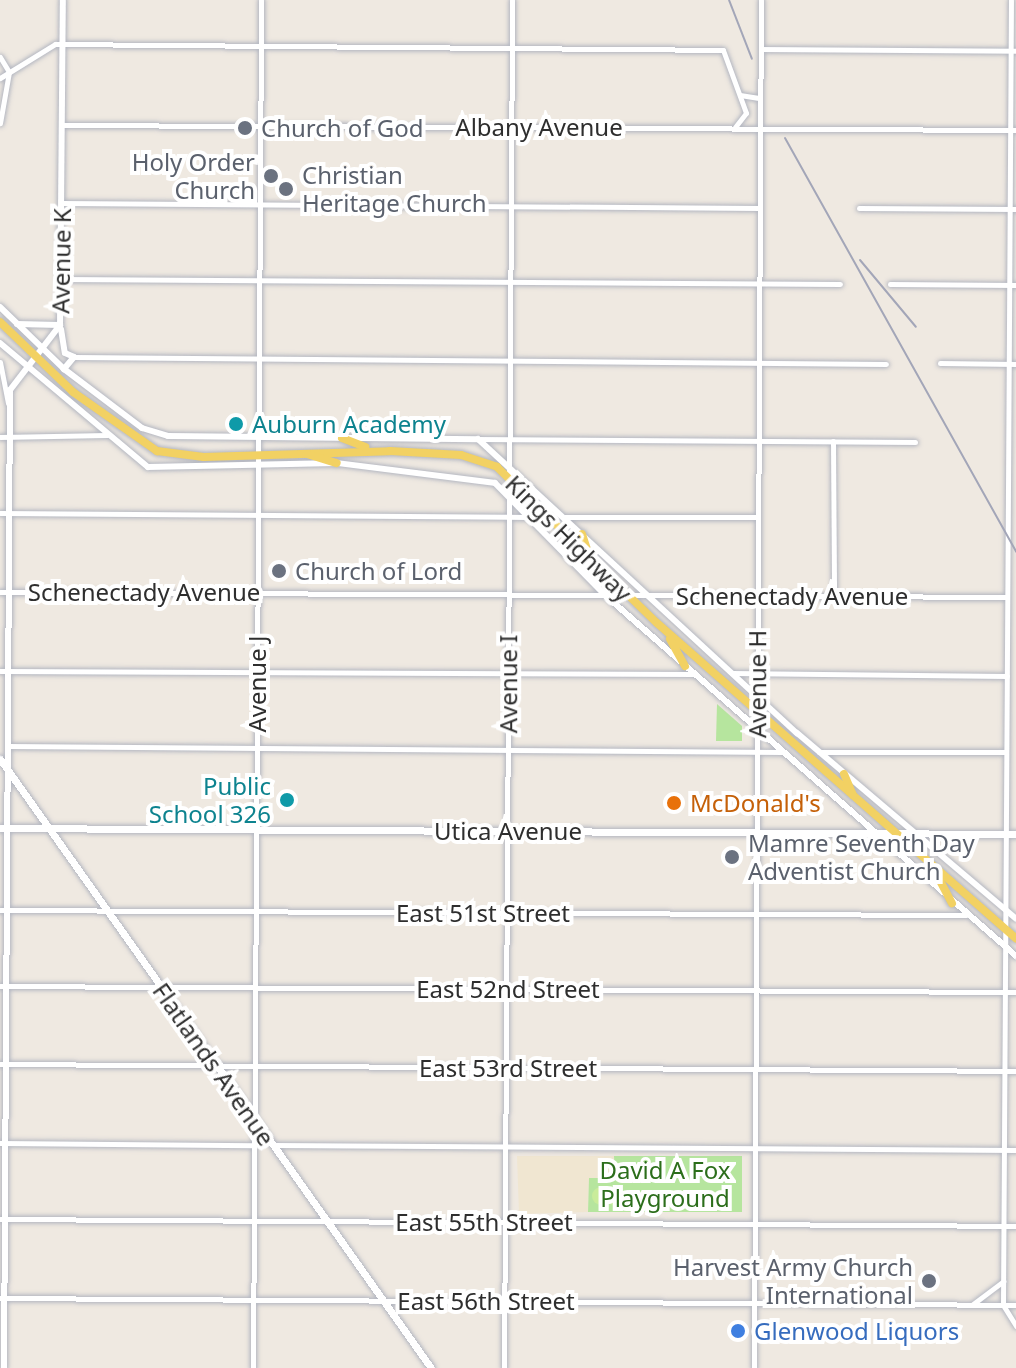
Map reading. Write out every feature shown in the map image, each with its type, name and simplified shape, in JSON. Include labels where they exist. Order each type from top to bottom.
[{"type":"main road","name":"Kings Highway","points":[[0,322],[34,358],[145,446],[189,457],[373,450],[476,458],[509,478],[665,631],[893,834],[1016,938]]},
{"type":"main road","points":[[342,438],[373,450]]},
{"type":"main road","points":[[298,452],[337,463]]},
{"type":"main road","points":[[582,534],[590,560]]},
{"type":"main road","points":[[665,631],[685,666]]},
{"type":"main road","name":"Flatlands Avenue","points":[[0,759],[431,1368]]},
{"type":"main road","points":[[844,774],[855,799]]},
{"type":"main road","name":"Utica Avenue","points":[[3,828],[1016,834]]},
{"type":"main road","points":[[932,867],[952,903]]},
{"type":"street","name":"Avenue K","points":[[4,1368],[3,828],[8,746],[4,592],[10,410],[24,367],[43,351],[60,325],[63,0]]},
{"type":"street","name":"Avenue J","points":[[253,1368],[261,0]]},
{"type":"street","name":"Avenue I","points":[[504,1368],[512,0]]},
{"type":"street","name":"Avenue H","points":[[754,1368],[761,0]]},
{"type":"street","points":[[1011,0],[1013,285],[1008,443],[1003,1305],[1016,1326]]},
{"type":"street","points":[[0,78],[63,46],[723,50],[746,118],[733,129]]},
{"type":"street","points":[[761,49],[1013,51]]},
{"type":"street","points":[[0,57],[9,72],[0,123]]},
{"type":"street","points":[[739,95],[759,98]]},
{"type":"street","name":"Albany Avenue","points":[[62,125],[1013,130]]},
{"type":"street","points":[[62,203],[760,208]]},
{"type":"street","points":[[859,208],[1013,209]]},
{"type":"street","points":[[61,279],[840,284]]},
{"type":"street","points":[[890,284],[1013,285]]},
{"type":"street","points":[[0,307],[64,369],[142,428],[191,438],[915,442]]},
{"type":"street","points":[[17,324],[60,325],[65,353],[74,357],[886,364]]},
{"type":"street","name":"Kings Highway","points":[[0,343],[134,460],[164,471],[337,463],[473,475],[509,495],[605,595],[872,833],[1016,956]]},
{"type":"street","points":[[64,369],[74,357]]},
{"type":"street","points":[[0,362],[10,410]]},
{"type":"street","points":[[940,363],[1012,364]]},
{"type":"street","points":[[0,437],[107,435]]},
{"type":"street","name":"Kings Highway","points":[[478,439],[509,462],[644,595],[757,697],[1016,919]]},
{"type":"street","points":[[833,441],[834,596]]},
{"type":"street","points":[[1008,443],[1016,443]]},
{"type":"street","points":[[0,513],[528,517]]},
{"type":"street","points":[[565,517],[758,517]]},
{"type":"street","points":[[1008,518],[1016,518]]},
{"type":"street","name":"Schenectady Avenue","points":[[4,592],[1007,597]]},
{"type":"street","points":[[4,671],[694,674]]},
{"type":"street","points":[[731,673],[1007,676]]},
{"type":"street","points":[[8,746],[782,752]]},
{"type":"street","points":[[819,752],[1006,752]]},
{"type":"street","name":"East 51st Street","points":[[3,910],[966,915]]},
{"type":"street","name":"East 52nd Street","points":[[3,986],[1016,992]]},
{"type":"street","name":"East 53rd Street","points":[[3,1064],[1016,1071]]},
{"type":"street","points":[[2,1143],[254,1145]]},
{"type":"street","points":[[271,1145],[1016,1150]]},
{"type":"street","name":"East 55th Street","points":[[2,1219],[1016,1226]]},
{"type":"street","points":[[973,1304],[1003,1281]]},
{"type":"street","name":"East 56th Street","points":[[2,1298],[1016,1305]]},
{"type":"shaded area","points":[[517,1156],[614,1156],[615,1178],[589,1178],[588,1212],[519,1214]]},
{"type":"green space","points":[[717,704],[742,726],[742,741],[716,741]]},
{"type":"green space","name":"David A Fox Playground","points":[[614,1156],[742,1156],[742,1212],[588,1212],[589,1178],[615,1178]]},
{"type":"green space","points":[[601,1187],[610,1196],[601,1205],[592,1196]]},
{"type":"green space","points":[[614,1187],[623,1196],[614,1205],[605,1196]]},
{"type":"railway","points":[[729,0],[752,59]]},
{"type":"railway","points":[[785,138],[1016,552]]},
{"type":"railway","points":[[860,260],[916,327]]},
{"type":"place","name":"Church of God","points":[[245,128]]},
{"type":"place","name":"Holy Order Church","points":[[271,176]]},
{"type":"place","name":"Christian Heritage Church","points":[[286,189]]},
{"type":"place","name":"Auburn Academy","points":[[236,424]]},
{"type":"place","name":"Church of Lord","points":[[279,571]]},
{"type":"place","name":"Public School 326","points":[[287,800]]},
{"type":"place","name":"McDonald's","points":[[674,803]]},
{"type":"place","name":"Mamre Seventh Day Adventist Church","points":[[732,857]]},
{"type":"place","name":"Harvest Army Church International","points":[[929,1281]]},
{"type":"place","name":"Glenwood Liquors","points":[[738,1331]]}]
